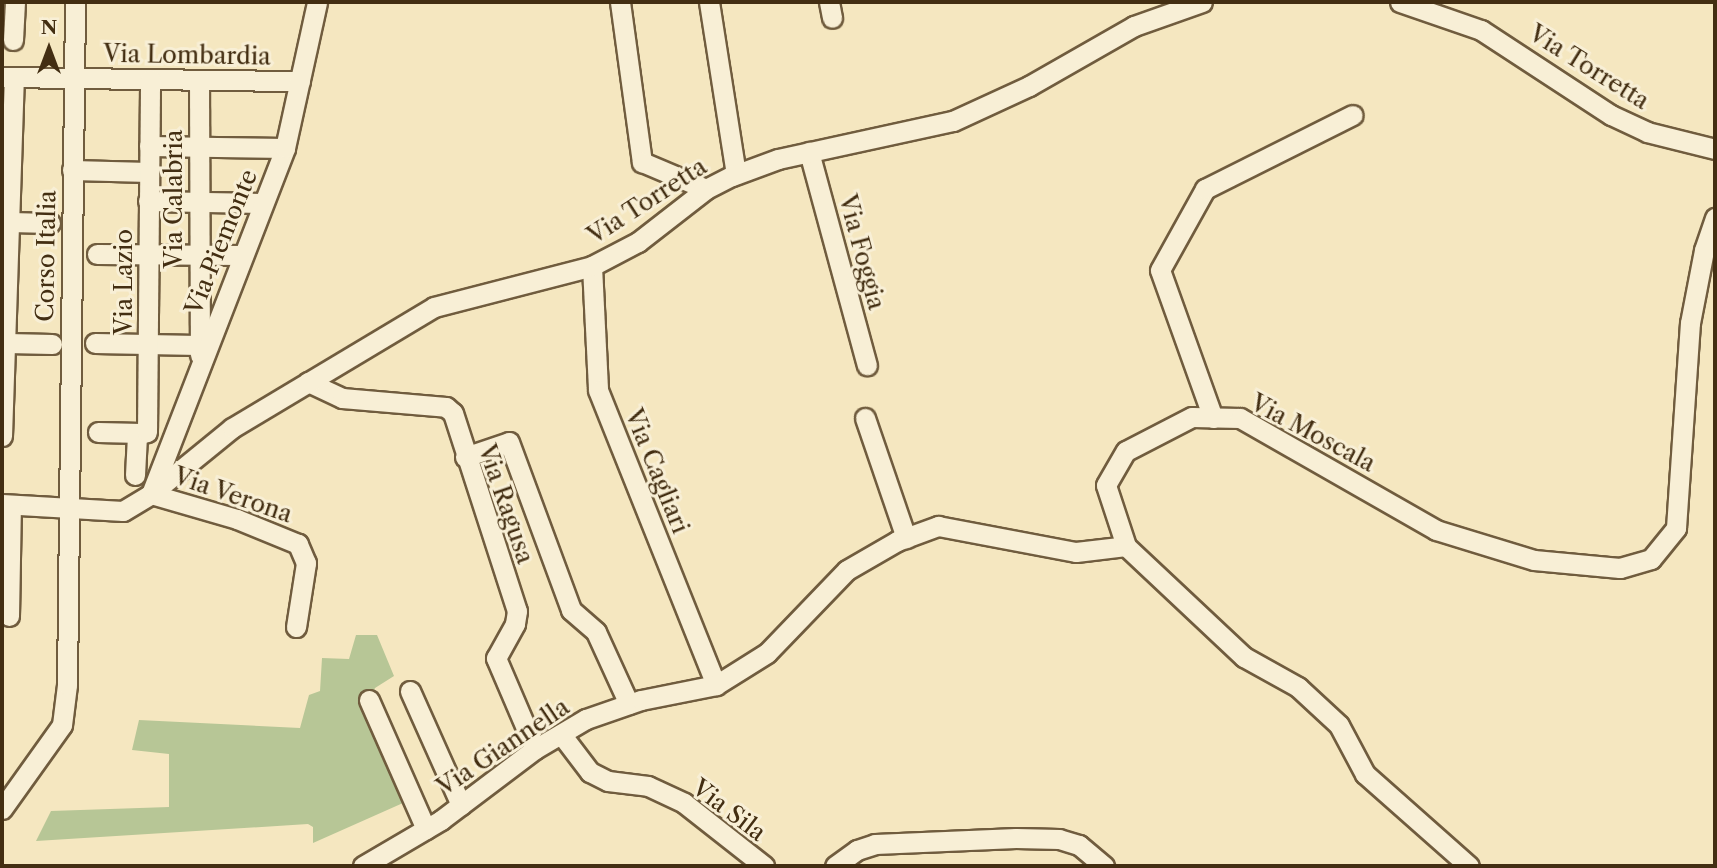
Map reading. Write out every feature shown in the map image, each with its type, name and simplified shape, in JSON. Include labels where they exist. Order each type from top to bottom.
[{"type":"street","points":[[13,40],[15,2]]},
{"type":"street","name":"Corso Italia","points":[[2,807],[62,725],[67,685],[66,510],[75,2]]},
{"type":"street","name":"Via Piemonte","points":[[151,494],[200,353],[285,148],[317,2]]},
{"type":"street","points":[[621,2],[642,162],[706,189]]},
{"type":"street","points":[[709,2],[736,174]]},
{"type":"street","name":"Via Torretta","points":[[6,505],[66,510],[123,510],[151,494],[232,428],[433,307],[592,266],[638,242],[706,189],[736,174],[809,152],[953,121],[1029,86],[1134,26],[1202,2]]},
{"type":"street","name":"Via Torretta","points":[[1400,2],[1481,30],[1611,115],[1647,132],[1715,149]]},
{"type":"street","points":[[3,436],[10,222],[8,77]]},
{"type":"street","name":"Via Lombardia","points":[[8,77],[300,81]]},
{"type":"street","name":"Via Lazio","points":[[135,475],[136,445],[141,433],[148,432],[150,79]]},
{"type":"street","name":"Via Calabria","points":[[199,80],[200,353]]},
{"type":"street","points":[[1213,418],[1160,270],[1205,189],[1353,115]]},
{"type":"street","points":[[149,146],[285,148]]},
{"type":"street","name":"Via Foggia","points":[[809,152],[867,365]]},
{"type":"street","points":[[72,170],[149,172]]},
{"type":"street","points":[[148,201],[263,203]]},
{"type":"street","name":"Via Moscala","points":[[1469,866],[1365,774],[1339,725],[1298,687],[1244,657],[1126,546],[1106,485],[1126,451],[1192,418],[1240,418],[1436,530],[1534,560],[1620,568],[1651,559],[1676,528],[1690,323],[1704,250],[1715,218]]},
{"type":"street","points":[[10,222],[50,223]]},
{"type":"street","points":[[97,254],[242,255]]},
{"type":"street","name":"Via Cagliari","points":[[592,266],[598,390],[716,685]]},
{"type":"street","points":[[7,343],[52,344]]},
{"type":"street","points":[[95,343],[149,344],[200,353]]},
{"type":"street","name":"Via Ragusa","points":[[308,382],[342,398],[446,407],[453,413],[465,457],[517,611],[515,624],[496,658],[535,749]]},
{"type":"street","points":[[865,418],[906,538]]},
{"type":"street","points":[[98,432],[141,433]]},
{"type":"street","points":[[465,457],[509,442],[571,610],[596,632],[629,704]]},
{"type":"street","name":"Via Verona","points":[[151,494],[237,519],[298,544],[306,563],[296,627]]},
{"type":"street","points":[[6,505],[9,617]]},
{"type":"street","name":"Via Giannella","points":[[363,866],[426,829],[535,749],[561,734],[629,704],[716,685],[767,653],[847,570],[906,538],[938,526],[1076,552],[1126,546]]},
{"type":"street","points":[[410,691],[461,805]]},
{"type":"street","points":[[369,701],[426,829]]},
{"type":"street","name":"Via Sila","points":[[561,734],[590,772],[608,781],[648,786],[684,803],[764,866]]},
{"type":"street","points":[[835,866],[857,850],[875,844],[1016,838],[1059,839],[1079,845],[1104,866]]},
{"type":"green space","points":[[356,635],[377,635],[394,676],[375,688],[369,701],[412,799],[313,843],[313,827],[308,824],[36,841],[51,811],[169,807],[169,754],[132,750],[139,720],[300,728],[309,695],[320,691],[322,658],[349,659]]}]
